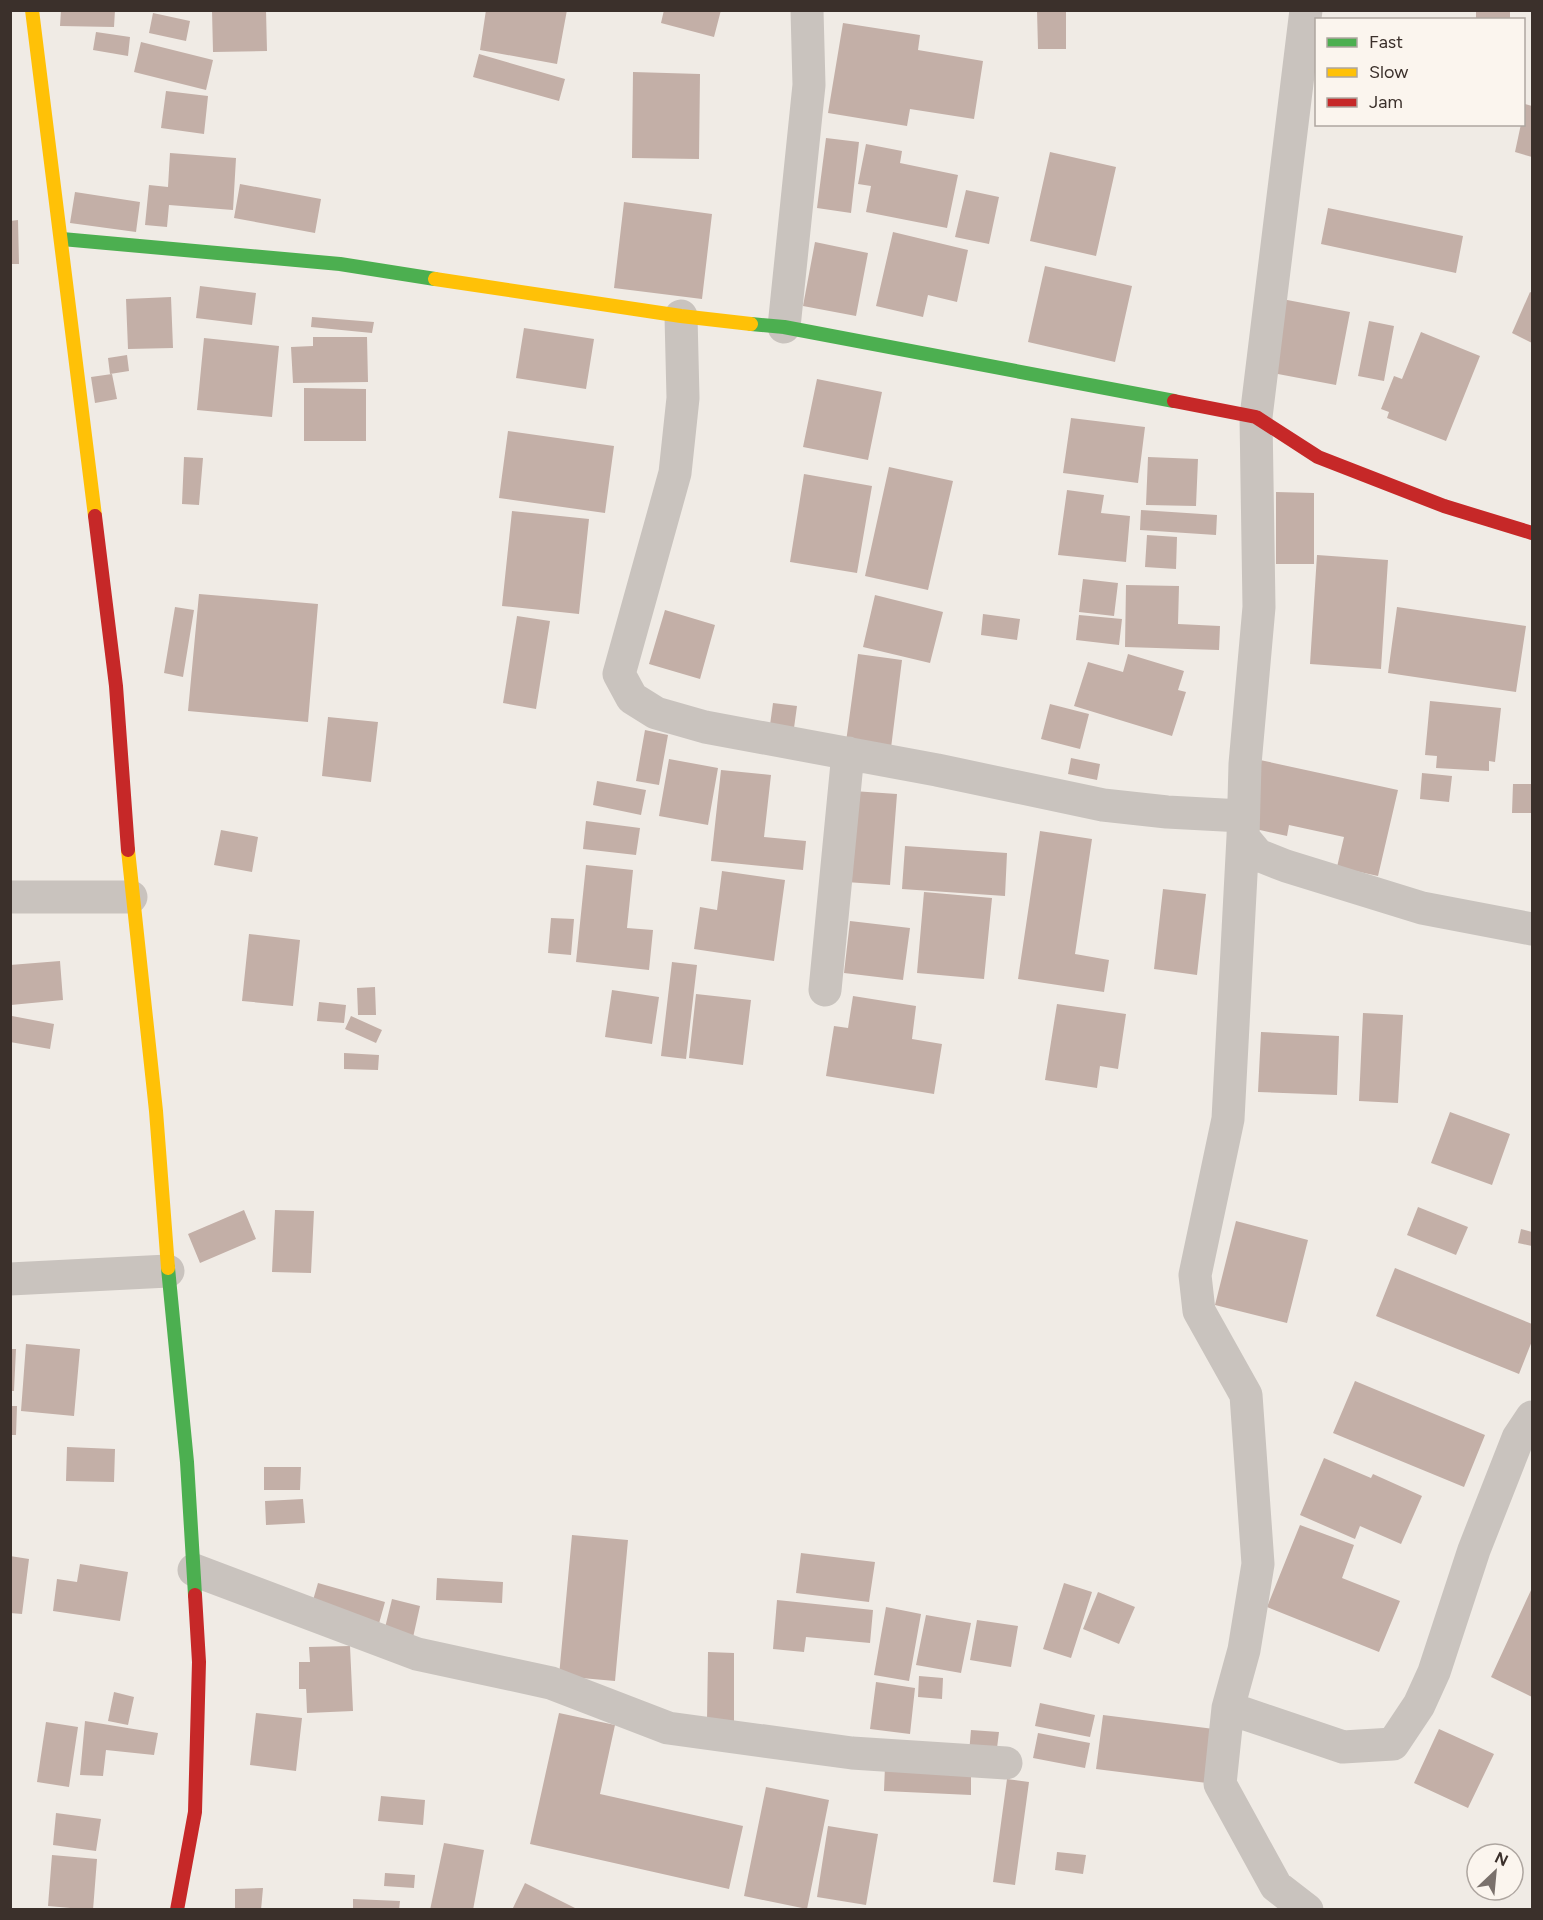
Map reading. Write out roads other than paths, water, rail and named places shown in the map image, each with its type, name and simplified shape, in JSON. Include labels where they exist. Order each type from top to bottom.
[{"type":"street","points":[[32,10],[116,687],[131,897],[156,1111],[168,1271],[187,1462],[199,1662],[195,1812],[177,1910]]},
{"type":"street","points":[[784,327],[809,85],[807,10]]},
{"type":"street","points":[[1306,10],[1256,417],[1259,607],[1242,827],[1228,1119],[1195,1275],[1199,1311],[1246,1395],[1258,1564],[1244,1650],[1228,1708],[1220,1784],[1276,1886],[1306,1910]]},
{"type":"street","points":[[62,239],[340,264],[681,316],[784,327],[1256,417],[1318,457],[1444,506],[1533,533]]},
{"type":"street","points":[[681,316],[683,398],[675,473],[651,568],[619,674],[632,698],[656,713],[705,727],[848,753],[1103,805],[1167,812],[1242,827],[1258,855],[1286,866],[1422,908],[1533,929]]},
{"type":"street","points":[[825,990],[848,753]]},
{"type":"street","points":[[10,897],[131,897]]},
{"type":"street","points":[[10,1279],[168,1271]]},
{"type":"street","points":[[1228,1708],[1343,1747],[1393,1744],[1419,1705],[1434,1672],[1474,1550],[1518,1438],[1533,1418]]},
{"type":"street","points":[[194,1570],[417,1654],[551,1683],[668,1728],[852,1754],[1006,1763]]}]
